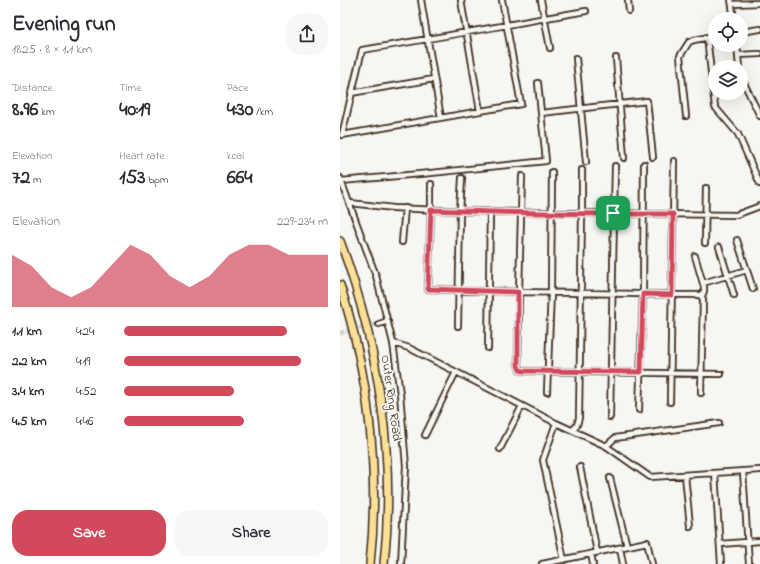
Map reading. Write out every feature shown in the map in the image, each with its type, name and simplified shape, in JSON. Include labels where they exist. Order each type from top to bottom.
[{"type":"highway","name":"Outer Ring Road","points":[[340,241],[361,305],[371,344],[382,409],[386,443],[387,493],[384,564]]},
{"type":"highway","name":"Outer Ring Road","points":[[340,285],[354,335],[365,392],[372,472],[372,528],[370,564]]},
{"type":"street","points":[[421,0],[441,118]]},
{"type":"street","points":[[461,0],[480,111]]},
{"type":"street","points":[[502,0],[507,25],[521,104],[342,135],[362,50],[428,40],[467,32],[507,25],[544,18],[586,11]]},
{"type":"street","points":[[541,0],[550,48]]},
{"type":"street","points":[[628,0],[629,11]]},
{"type":"street","points":[[733,12],[732,2],[760,3]]},
{"type":"street","points":[[748,31],[760,29]]},
{"type":"street","points":[[686,116],[680,56],[689,42],[707,37],[715,107],[738,134],[758,173],[760,184]]},
{"type":"street","points":[[738,52],[738,60]]},
{"type":"street","points":[[738,55],[760,54]]},
{"type":"street","points":[[576,58],[586,162]]},
{"type":"street","points":[[616,58],[624,158]]},
{"type":"street","points":[[351,93],[434,79]]},
{"type":"street","points":[[401,564],[406,466],[400,394],[393,343],[376,276],[341,179],[431,173],[546,160],[538,83]]},
{"type":"street","points":[[748,91],[760,116]]},
{"type":"street","points":[[541,113],[647,101],[653,157]]},
{"type":"street","points":[[670,402],[674,161]]},
{"type":"street","points":[[639,410],[643,294],[644,164]]},
{"type":"street","points":[[610,417],[614,166]]},
{"type":"street","points":[[573,430],[577,425],[579,418],[582,170]]},
{"type":"street","points":[[547,392],[551,292],[552,172]]},
{"type":"street","points":[[522,176],[518,292],[518,366],[520,370],[579,373],[641,372],[670,374],[721,374]]},
{"type":"street","points":[[458,326],[462,178]]},
{"type":"street","points":[[431,184],[429,290],[702,296]]},
{"type":"street","points":[[705,243],[706,188]]},
{"type":"street","points":[[350,203],[460,211],[706,215],[736,215],[760,206]]},
{"type":"street","points":[[402,242],[405,208]]},
{"type":"street","points":[[488,348],[490,212]]},
{"type":"street","points":[[737,240],[753,290]]},
{"type":"street","points":[[719,247],[734,295]]},
{"type":"street","points":[[694,256],[703,283],[704,291],[702,296],[701,393]]},
{"type":"street","points":[[703,283],[747,270]]},
{"type":"street","points":[[379,324],[388,321]]},
{"type":"street","points":[[393,343],[409,348],[556,423],[606,446],[650,477],[760,470]]},
{"type":"street","points":[[425,435],[456,372]]},
{"type":"street","points":[[500,449],[522,406]]},
{"type":"street","points":[[556,423],[543,460],[564,560]]},
{"type":"street","points":[[606,446],[616,438],[719,423]]},
{"type":"street","points":[[580,467],[597,552]]},
{"type":"street","points":[[743,471],[749,564]]},
{"type":"street","points":[[715,473],[721,564]]},
{"type":"street","points":[[686,475],[690,526]]},
{"type":"street","points":[[610,478],[627,546]]},
{"type":"street","points":[[720,544],[760,541]]},
{"type":"street","points":[[542,564],[647,542],[652,564]]},
{"type":"street","points":[[620,548],[623,564]]},
{"type":"street","points":[[591,554],[593,564]]},
{"type":"street","points":[[572,558],[573,564]]},
{"type":"tunnel","points":[[340,333],[379,324]]},
{"type":"route","points":[[431,210],[613,213],[673,214],[672,295],[643,294],[641,372],[579,373],[520,370],[518,366],[518,292],[428,289],[431,210]]}]
